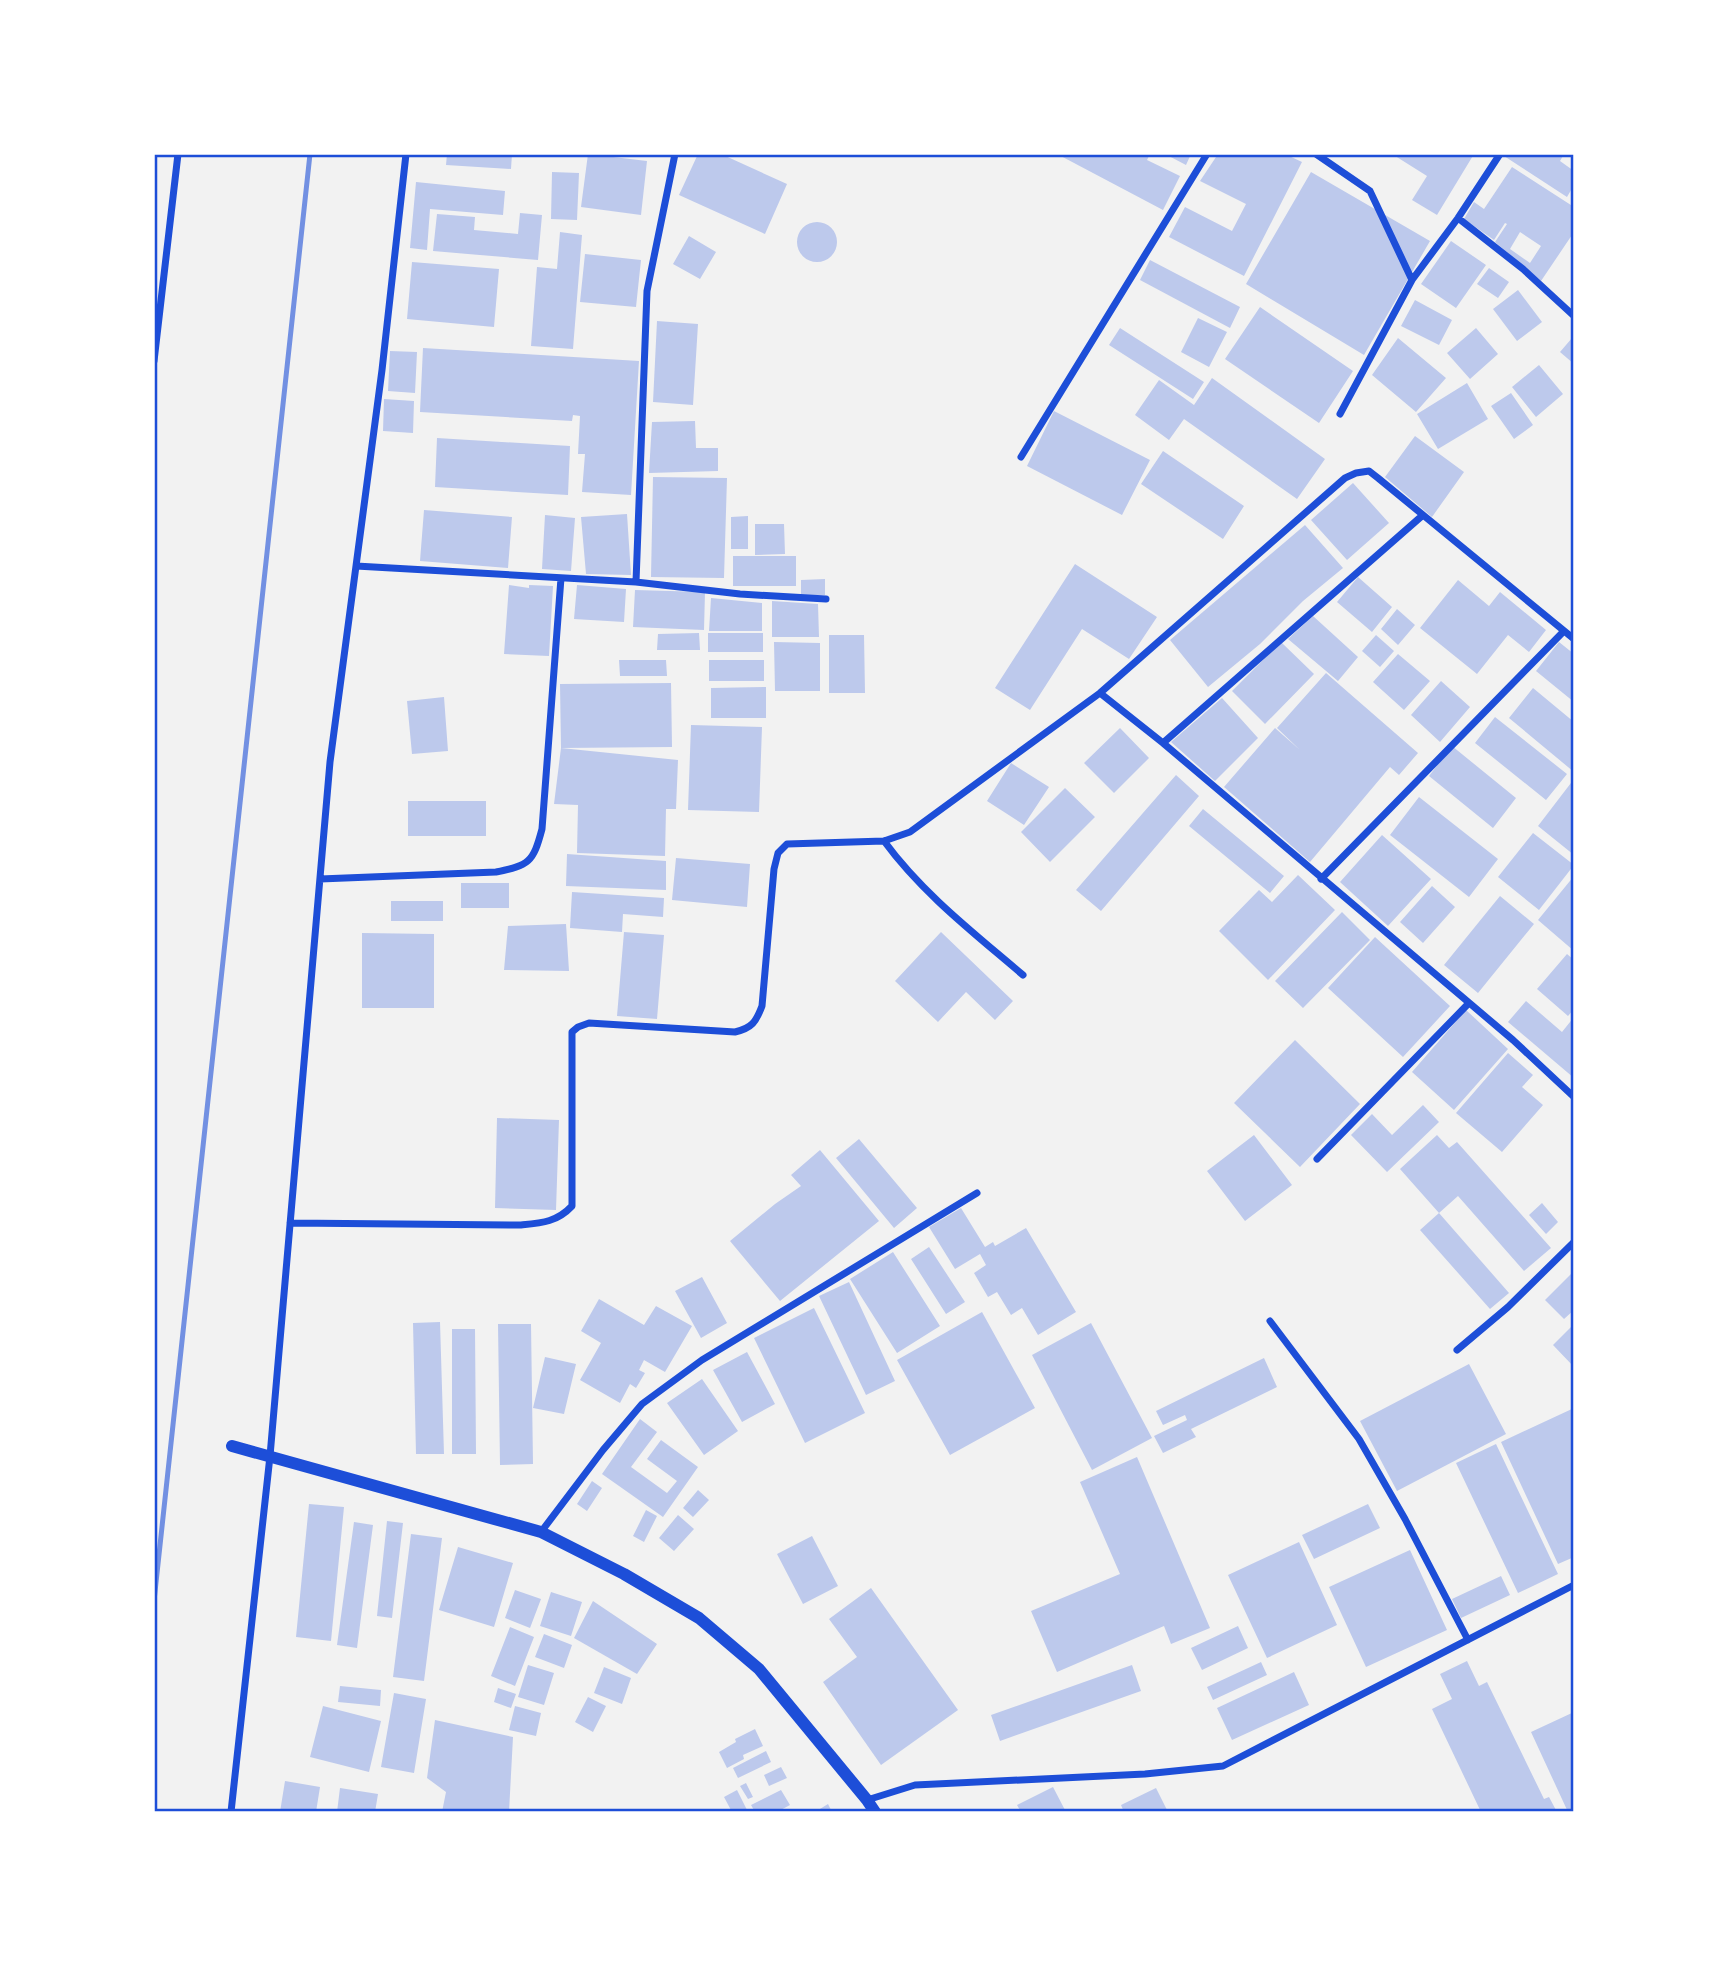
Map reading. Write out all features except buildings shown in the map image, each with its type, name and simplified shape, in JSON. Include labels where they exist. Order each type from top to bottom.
[{"type":"street","points":[[154,361],[178,154]]},
{"type":"street","points":[[231,1812],[270,1456],[330,762],[382,370],[406,154]]},
{"type":"street","points":[[636,582],[647,291],[675,154]]},
{"type":"street","points":[[1021,457],[1207,154]]},
{"type":"street","points":[[1316,154],[1370,191],[1412,280]]},
{"type":"street","points":[[1340,414],[1412,280],[1458,218],[1500,154]]},
{"type":"street","points":[[1458,218],[1523,269],[1574,316]]},
{"type":"street","points":[[290,1223],[521,1225],[549,1222],[561,1217],[572,1206],[572,1032],[589,1023],[735,1032],[748,1029],[757,1021],[762,1006],[774,869],[778,853],[787,844],[884,841],[910,832],[1100,693],[1345,478],[1369,471],[1574,639]]},
{"type":"street","points":[[1163,743],[1423,515]]},
{"type":"street","points":[[356,566],[636,582],[740,594],[826,599]]},
{"type":"street","points":[[320,879],[496,872],[523,866],[536,851],[542,829],[561,578]]},
{"type":"street","points":[[1321,879],[1564,631]]},
{"type":"street","points":[[1100,693],[1163,743],[1513,1040],[1574,1097]]},
{"type":"street","points":[[884,841],[928,893],[1023,975]]},
{"type":"street","points":[[1317,1159],[1469,1003]]},
{"type":"street","points":[[541,1532],[603,1450],[642,1404],[702,1360],[977,1193]]},
{"type":"street","points":[[1457,1350],[1508,1307],[1574,1242]]},
{"type":"street","points":[[1270,1321],[1359,1439],[1405,1519],[1468,1640]]},
{"type":"street","points":[[232,1446],[541,1532],[624,1574],[699,1618],[759,1669],[875,1812]]},
{"type":"street","points":[[867,1800],[915,1785],[1145,1774],[1223,1766],[1574,1585]]},
{"type":"railway","points":[[154,1601],[310,154]]}]
